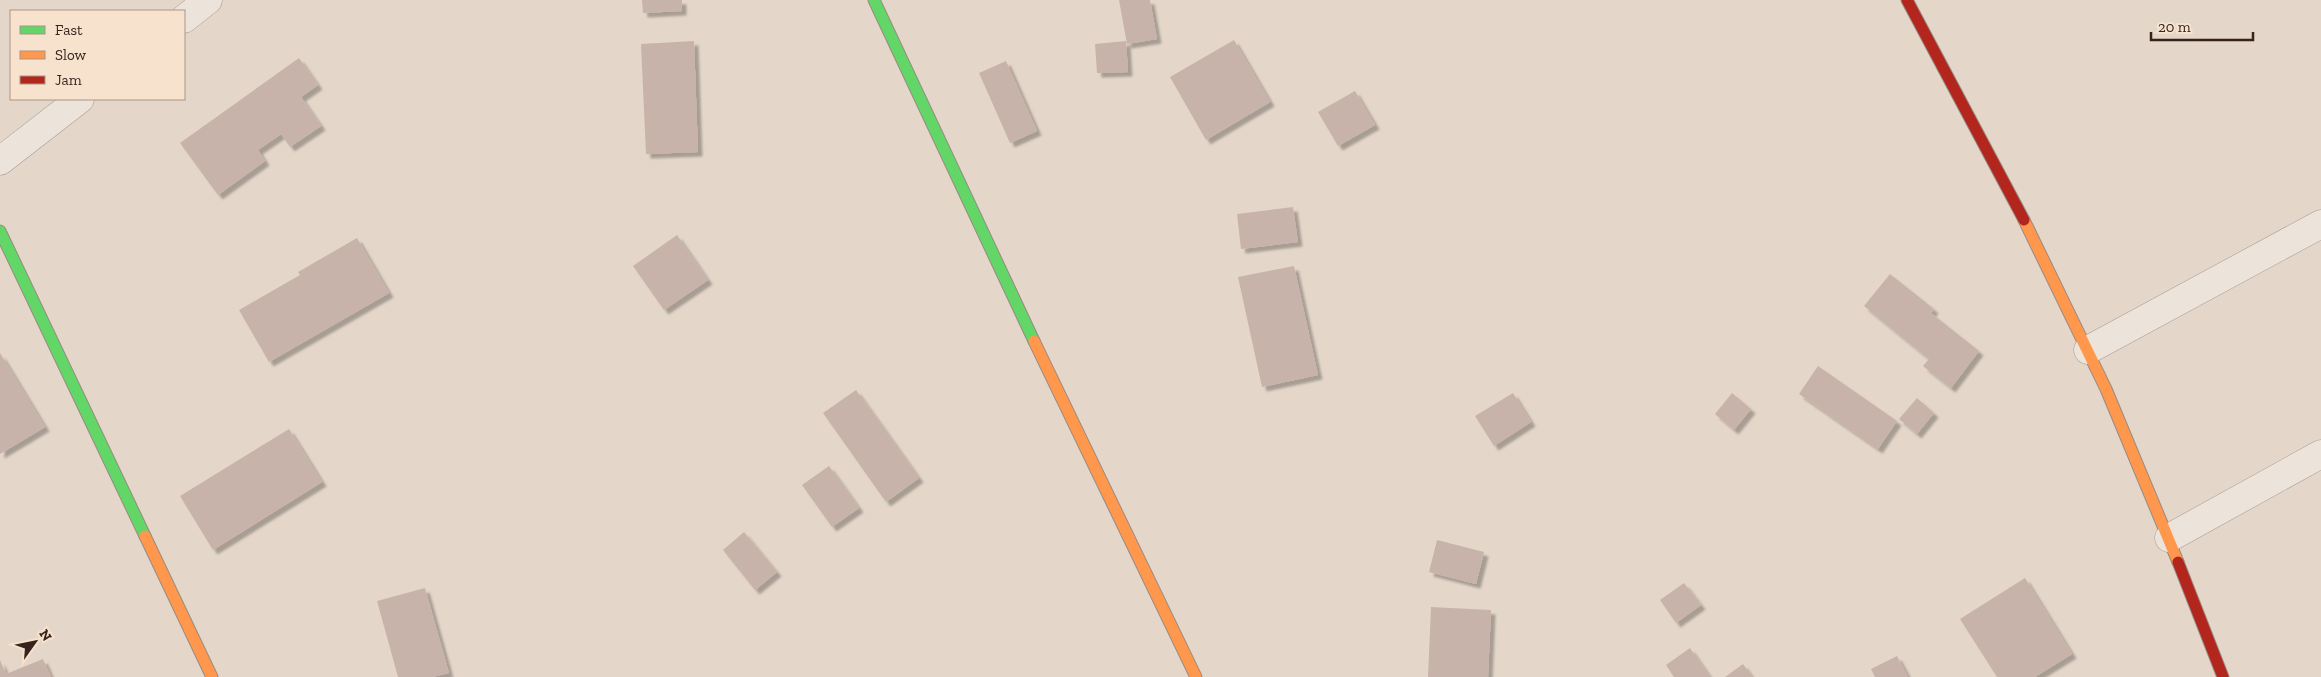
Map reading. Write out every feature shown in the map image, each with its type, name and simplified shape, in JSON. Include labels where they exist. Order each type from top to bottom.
[{"type":"street","points":[[185,18],[208,0]]},
{"type":"street","points":[[874,0],[1074,428],[1196,677]]},
{"type":"street","points":[[1907,0],[1974,123],[2088,350],[2169,538],[2223,677]]},
{"type":"street","points":[[0,161],[79,100]]},
{"type":"street","points":[[2088,350],[2321,224]]},
{"type":"street","points":[[0,231],[212,677]]},
{"type":"street","points":[[2169,538],[2321,454]]},
{"type":"building","points":[[642,0],[682,0],[682,11],[643,13]]},
{"type":"building","points":[[1119,0],[1150,0],[1157,39],[1127,44]]},
{"type":"building","points":[[1234,40],[1270,102],[1206,140],[1170,77]]},
{"type":"building","points":[[694,41],[698,152],[646,154],[641,44]]},
{"type":"building","points":[[1126,41],[1128,72],[1097,73],[1095,44]]},
{"type":"building","points":[[299,58],[318,85],[301,97],[321,126],[290,147],[281,134],[258,150],[265,161],[218,195],[180,143]]},
{"type":"building","points":[[1006,61],[1037,131],[1010,143],[979,73]]},
{"type":"building","points":[[1355,91],[1375,125],[1338,146],[1318,112]]},
{"type":"building","points":[[1293,207],[1298,242],[1241,249],[1237,214]]},
{"type":"building","points":[[677,235],[708,280],[664,310],[633,266]]},
{"type":"building","points":[[357,238],[389,293],[269,362],[239,310],[300,275],[298,272]]},
{"type":"building","points":[[1294,266],[1318,375],[1262,387],[1238,277]]},
{"type":"building","points":[[1890,274],[1934,309],[1931,313],[1979,351],[1951,388],[1923,366],[1929,359],[1864,306]]},
{"type":"building","points":[[0,353],[45,427],[0,454]]},
{"type":"building","points":[[1818,366],[1897,421],[1878,449],[1799,394]]},
{"type":"building","points":[[856,390],[919,478],[886,502],[823,413]]},
{"type":"building","points":[[1513,393],[1531,422],[1494,446],[1475,416]]},
{"type":"building","points":[[1732,393],[1751,409],[1734,430],[1715,414]]},
{"type":"building","points":[[1917,398],[1934,413],[1917,434],[1899,419]]},
{"type":"building","points":[[289,429],[322,482],[213,550],[180,496]]},
{"type":"building","points":[[829,466],[859,508],[832,527],[802,485]]},
{"type":"building","points":[[744,532],[777,572],[755,590],[723,550]]},
{"type":"building","points":[[1437,540],[1484,552],[1476,584],[1429,572]]},
{"type":"building","points":[[2025,578],[2072,654],[2035,677],[1997,677],[1960,619]]},
{"type":"building","points":[[1684,583],[1701,605],[1676,623],[1660,600]]},
{"type":"building","points":[[425,588],[449,673],[432,677],[398,677],[377,601]]},
{"type":"building","points":[[1431,607],[1491,610],[1488,677],[1428,677]]},
{"type":"building","points":[[1690,648],[1710,677],[1674,677],[1666,665]]},
{"type":"building","points":[[1897,656],[1908,677],[1875,677],[1871,669]]},
{"type":"building","points":[[43,659],[51,677],[0,677],[0,660],[6,674]]},
{"type":"building","points":[[1743,664],[1752,677],[1725,677]]},
{"type":"traffic: fast","points":[[874,0],[1034,341]]},
{"type":"traffic: fast","points":[[0,231],[145,536]]},
{"type":"traffic: slow","points":[[2024,220],[2106,389],[2178,562]]},
{"type":"traffic: slow","points":[[1034,341],[1196,677]]},
{"type":"traffic: slow","points":[[145,536],[212,677]]},
{"type":"traffic: jam","points":[[1907,0],[2024,220]]},
{"type":"traffic: jam","points":[[2178,562],[2223,677]]}]
